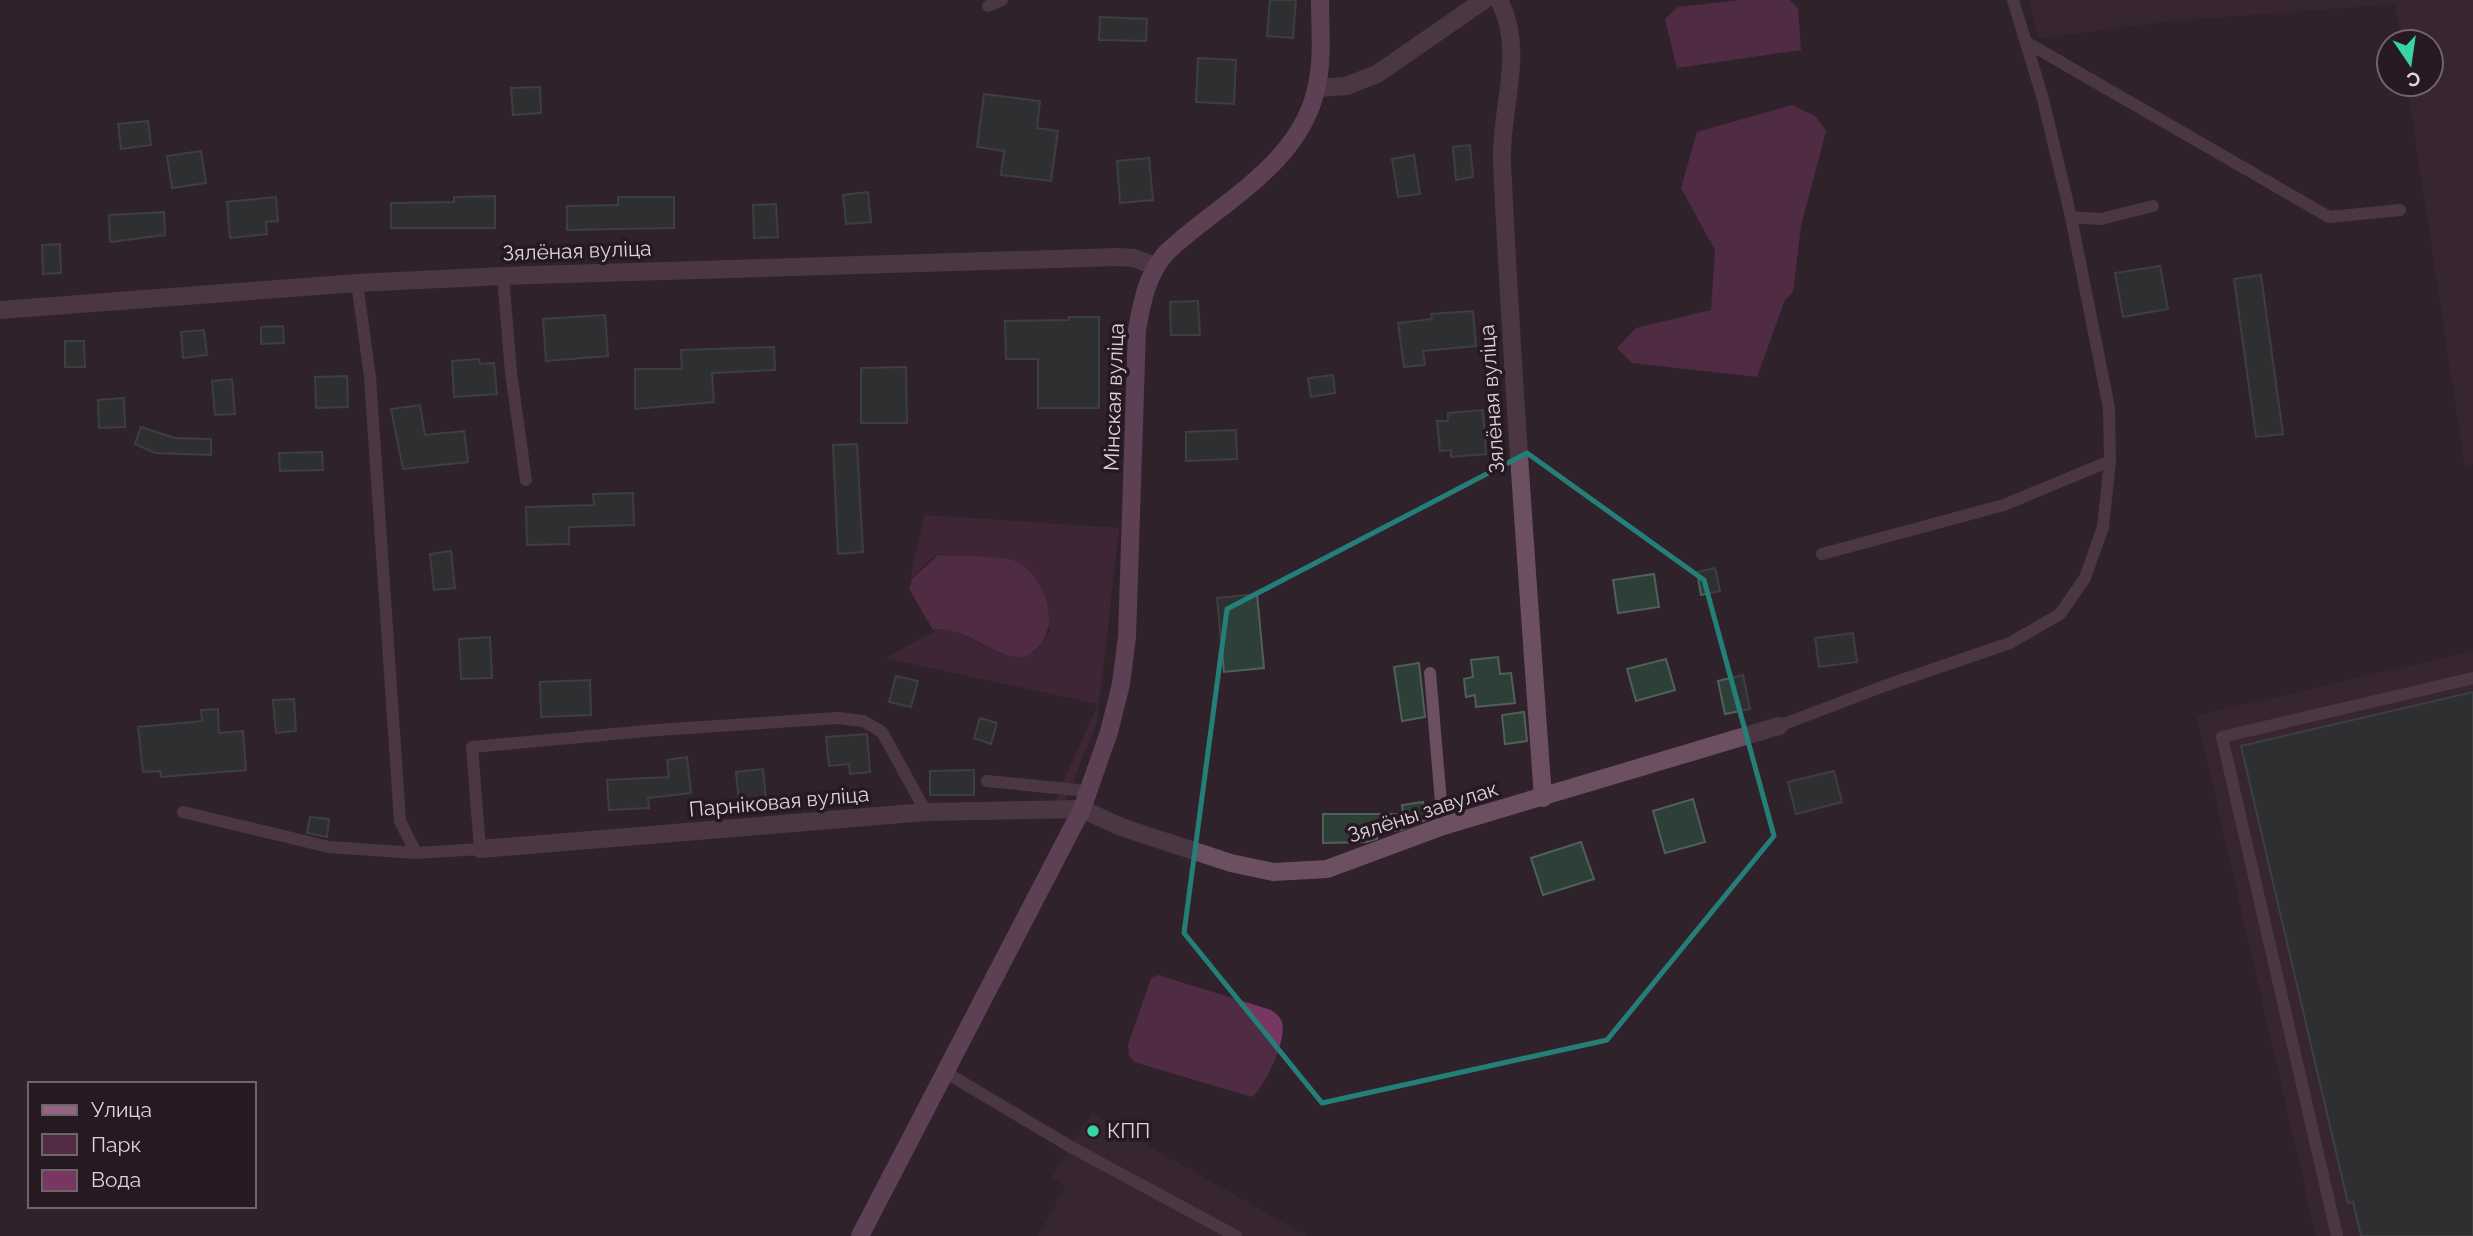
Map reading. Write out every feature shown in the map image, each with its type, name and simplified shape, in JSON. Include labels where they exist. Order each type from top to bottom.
[{"type":"street","name":"Мінская вуліца","points":[[860,1236],[1082,809],[1091,784],[1121,684],[1127,637],[1137,330],[1141,304],[1155,266],[1182,238],[1276,161],[1297,136],[1310,111],[1321,65],[1320,0]]},
{"type":"street","points":[[1317,88],[1346,86],[1377,75],[1484,0]]},
{"type":"street","name":"Зялёная вуліца","points":[[1499,0],[1507,15],[1511,36],[1511,72],[1502,161],[1510,320],[1543,798]]},
{"type":"street","name":"Зялёная вуліца","points":[[0,310],[503,276],[1118,257],[1134,258],[1155,266]]},
{"type":"street","name":"Зялёны завулак","points":[[1082,809],[1121,827],[1231,863],[1273,872],[1327,869],[1443,826],[1779,726]]},
{"type":"street","name":"Парніковая вуліца","points":[[480,849],[926,812],[1082,809]]},
{"type":"lane","points":[[988,6],[1002,0]]},
{"type":"lane","points":[[1779,726],[1884,686],[2010,643],[2060,614],[2085,578],[2103,527],[2110,461],[2109,408],[2071,217],[2013,0]]},
{"type":"lane","points":[[2026,42],[2329,217],[2400,210]]},
{"type":"lane","points":[[2071,217],[2101,219],[2153,206]]},
{"type":"lane","points":[[503,276],[511,373],[526,480]]},
{"type":"lane","points":[[357,284],[370,377],[400,821],[416,853]]},
{"type":"lane","points":[[1822,554],[2004,505],[2110,461]]},
{"type":"lane","points":[[1430,673],[1443,826]]},
{"type":"lane","points":[[2337,1236],[2222,737],[2473,678]]},
{"type":"lane","points":[[183,812],[329,848],[416,853],[480,849],[472,747],[657,730],[838,718],[863,721],[881,732],[926,812]]},
{"type":"lane","points":[[987,781],[1091,784]]},
{"type":"lane","points":[[945,1072],[1071,1147],[1236,1236]]},
{"type":"highlighted area","points":[[1527,453],[1704,580],[1774,836],[1607,1040],[1322,1103],[1184,933],[1227,609]]},
{"type":"shaded area","points":[[2028,0],[2473,0],[2473,464],[2465,466],[2409,98],[2445,98],[2445,28],[2399,28],[2395,4],[2171,21],[2039,38]]},
{"type":"shaded area","points":[[2473,651],[2473,1236],[2316,1236],[2197,716]]},
{"type":"shaded area","points":[[1092,1113],[1307,1236],[1038,1236],[1066,1186],[1052,1177]]},
{"type":"green space","points":[[925,515],[1119,528],[1097,722],[1065,801],[1055,801],[1098,704],[885,658],[945,626],[992,650],[1017,657],[1037,650],[1050,631],[1015,560],[937,554],[910,579]]},
{"type":"water","points":[[1740,0],[1790,0],[1798,8],[1801,50],[1677,68],[1665,19],[1678,7]]},
{"type":"water","points":[[1792,105],[1815,116],[1826,131],[1801,226],[1793,292],[1785,300],[1757,377],[1632,363],[1617,348],[1636,328],[1711,310],[1715,250],[1681,188],[1697,132]]},
{"type":"water","points":[[938,555],[1013,560],[1028,570],[1043,593],[1049,619],[1047,632],[1032,653],[1022,657],[1010,656],[958,633],[945,629],[933,630],[909,589],[912,579]]},
{"type":"water","points":[[1158,975],[1271,1010],[1280,1018],[1283,1030],[1278,1051],[1269,1073],[1252,1097],[1134,1062],[1129,1056],[1128,1045],[1151,978]]},
{"type":"building","points":[[1270,0],[1296,0],[1293,38],[1267,36]]},
{"type":"building","points":[[1100,17],[1147,19],[1146,41],[1099,40]]},
{"type":"building","points":[[1198,58],[1236,60],[1234,104],[1196,102]]},
{"type":"building","points":[[540,87],[541,113],[513,115],[511,88]]},
{"type":"building","points":[[984,94],[1040,101],[1037,128],[1058,131],[1051,181],[1001,175],[1004,151],[977,147]]},
{"type":"building","points":[[148,121],[151,145],[121,149],[118,124]]},
{"type":"building","points":[[1470,145],[1473,177],[1456,180],[1453,147]]},
{"type":"building","points":[[201,151],[206,183],[172,188],[167,156]]},
{"type":"building","points":[[1414,155],[1420,194],[1398,197],[1392,159]]},
{"type":"building","points":[[1149,158],[1153,200],[1120,203],[1117,161]]},
{"type":"building","points":[[868,192],[871,222],[846,224],[843,195]]},
{"type":"building","points":[[495,196],[495,228],[391,228],[391,203],[454,202],[454,197]]},
{"type":"building","points":[[276,197],[278,221],[266,222],[267,234],[230,238],[227,202]]},
{"type":"building","points":[[618,197],[674,197],[674,228],[567,230],[567,206],[618,205]]},
{"type":"building","points":[[776,204],[778,237],[754,238],[753,205]]},
{"type":"building","points":[[164,212],[165,235],[110,242],[109,215]]},
{"type":"building","points":[[60,244],[61,273],[43,274],[42,245]]},
{"type":"building","points":[[2160,266],[2168,309],[2123,317],[2115,273]]},
{"type":"building","points":[[2261,275],[2283,434],[2256,437],[2234,279]]},
{"type":"building","points":[[1198,301],[1200,335],[1171,335],[1170,302]]},
{"type":"building","points":[[1473,311],[1476,346],[1423,351],[1425,365],[1404,367],[1398,323],[1432,319],[1431,314]]},
{"type":"building","points":[[605,315],[608,356],[546,361],[543,319]]},
{"type":"building","points":[[1069,317],[1099,317],[1099,408],[1038,408],[1038,359],[1006,359],[1005,321],[1069,320]]},
{"type":"building","points":[[283,326],[284,343],[261,344],[261,327]]},
{"type":"building","points":[[204,330],[207,355],[183,358],[181,332]]},
{"type":"building","points":[[65,341],[84,341],[85,367],[65,367]]},
{"type":"building","points":[[774,347],[775,370],[712,373],[714,402],[635,409],[635,369],[682,369],[681,350]]},
{"type":"building","points":[[479,359],[480,364],[494,363],[497,394],[454,397],[452,361]]},
{"type":"building","points":[[906,367],[907,423],[861,423],[861,368]]},
{"type":"building","points":[[1333,375],[1335,393],[1311,397],[1308,378]]},
{"type":"building","points":[[347,376],[348,407],[316,408],[315,377]]},
{"type":"building","points":[[232,379],[235,414],[215,415],[212,381]]},
{"type":"building","points":[[124,398],[125,427],[99,428],[98,400]]},
{"type":"building","points":[[420,405],[425,435],[464,431],[468,462],[403,469],[391,409]]},
{"type":"building","points":[[1483,410],[1486,454],[1451,457],[1451,450],[1440,451],[1437,421],[1448,421],[1448,413]]},
{"type":"building","points":[[141,427],[175,438],[211,439],[211,455],[155,453],[135,444]]},
{"type":"building","points":[[1236,430],[1237,459],[1186,461],[1186,432]]},
{"type":"building","points":[[857,444],[863,552],[838,554],[833,445]]},
{"type":"building","points":[[322,452],[323,470],[280,471],[279,453]]},
{"type":"building","points":[[633,493],[634,525],[569,527],[569,544],[527,545],[526,507],[594,505],[593,494]]},
{"type":"building","points":[[451,551],[455,588],[434,590],[430,554]]},
{"type":"building","points":[[1715,568],[1720,591],[1701,595],[1697,572]]},
{"type":"building","points":[[1654,574],[1659,607],[1618,613],[1613,580]]},
{"type":"building","points":[[1257,594],[1264,668],[1224,672],[1217,598]]},
{"type":"building","points":[[1853,633],[1857,662],[1819,667],[1815,638]]},
{"type":"building","points":[[490,637],[492,678],[461,679],[459,639]]},
{"type":"building","points":[[1498,657],[1500,674],[1511,673],[1515,703],[1476,707],[1475,695],[1466,697],[1464,679],[1473,677],[1471,660]]},
{"type":"building","points":[[1666,659],[1675,690],[1636,701],[1627,669]]},
{"type":"building","points":[[1419,663],[1425,717],[1402,721],[1394,667]]},
{"type":"building","points":[[1743,675],[1750,709],[1725,714],[1718,681]]},
{"type":"building","points":[[896,676],[918,681],[911,707],[889,702]]},
{"type":"building","points":[[590,680],[591,715],[541,717],[540,682]]},
{"type":"building","points":[[2473,692],[2473,1236],[2361,1236],[2353,1202],[2348,1203],[2241,746]]},
{"type":"building","points":[[294,699],[296,731],[276,733],[273,700]]},
{"type":"building","points":[[218,709],[219,733],[243,731],[246,770],[161,777],[160,771],[143,772],[138,727],[202,721],[201,710]]},
{"type":"building","points":[[1524,712],[1527,741],[1505,744],[1502,715]]},
{"type":"building","points":[[980,718],[997,723],[991,744],[974,738]]},
{"type":"building","points":[[867,734],[870,772],[850,774],[849,764],[829,766],[826,737]]},
{"type":"building","points":[[687,757],[691,793],[648,798],[649,808],[609,810],[607,780],[669,777],[667,760]]},
{"type":"building","points":[[763,769],[766,801],[739,804],[736,772]]},
{"type":"building","points":[[974,770],[974,795],[930,795],[930,771]]},
{"type":"building","points":[[1834,771],[1842,802],[1796,814],[1788,782]]},
{"type":"building","points":[[1693,799],[1705,842],[1665,853],[1653,811]]},
{"type":"building","points":[[1423,802],[1424,814],[1433,813],[1433,817],[1401,830],[1377,833],[1377,839],[1366,842],[1323,843],[1323,814],[1403,814],[1402,805]]},
{"type":"building","points":[[310,817],[329,819],[327,837],[307,833]]},
{"type":"building","points":[[1581,842],[1594,879],[1543,895],[1531,858]]},
{"type":"place","name":"КПП","points":[[1093,1131]]}]
